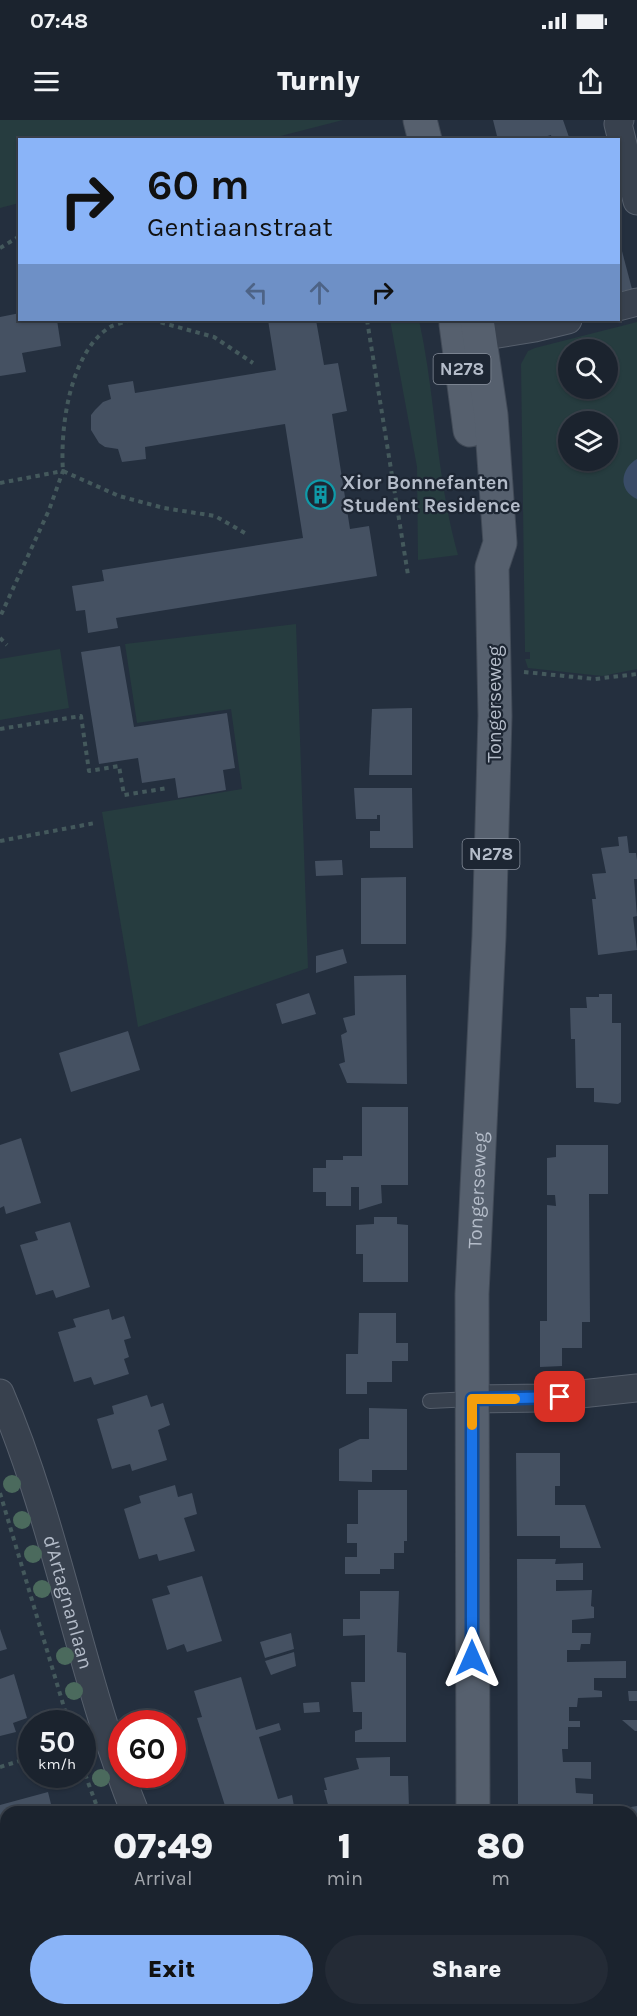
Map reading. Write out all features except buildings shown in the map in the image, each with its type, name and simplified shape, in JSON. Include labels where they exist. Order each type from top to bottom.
[{"type":"main road","points":[[420,120],[424,138]]},
{"type":"main road","name":"Tongerseweg","points":[[468,329],[481,543],[492,567],[495,717],[489,936],[472,1294],[473,1806]]},
{"type":"street","points":[[620,120],[618,124],[637,201]]},
{"type":"street","points":[[620,306],[637,302]]},
{"type":"street","points":[[468,329],[557,321]]},
{"type":"street","points":[[472,1399],[552,1397],[637,1388]]},
{"type":"street","name":"d'Artagnanlaan","points":[[0,1394],[20,1444],[107,1733],[133,1806]]},
{"type":"lane","points":[[430,1401],[472,1399]]},
{"type":"path","points":[[0,248],[18,237]]},
{"type":"path","points":[[0,617],[49,510],[63,471],[61,445],[71,389],[85,354],[109,328],[128,321]]},
{"type":"path","points":[[156,321],[214,337],[253,363]]},
{"type":"path","points":[[367,321],[408,575]]},
{"type":"path","points":[[0,483],[63,471],[119,496],[164,508],[215,516],[245,533]]},
{"type":"path","points":[[0,639],[7,645]]},
{"type":"path","points":[[515,672],[595,679],[637,674]]},
{"type":"path","points":[[0,729],[81,716],[89,771],[119,766],[124,795],[168,788]]},
{"type":"path","points":[[0,841],[95,823]]},
{"type":"path","points":[[0,1493],[65,1710]]},
{"type":"path","points":[[0,1767],[18,1761]]},
{"type":"path","points":[[90,1788],[97,1806]]},
{"type":"green space","points":[[0,120],[343,120],[273,138],[18,138],[18,203],[0,208]]},
{"type":"green space","points":[[390,321],[419,321],[440,467],[458,555],[418,560],[417,467]]},
{"type":"green space","points":[[637,322],[637,669],[602,676],[528,668],[525,659],[530,659],[530,652],[525,652],[521,364],[528,351],[558,342],[558,399],[618,399],[618,339],[570,339]]},
{"type":"green space","points":[[296,624],[308,968],[138,1027],[102,812],[242,789],[231,709],[137,723],[125,644]]},
{"type":"green space","points":[[60,649],[69,708],[0,720],[0,659]]},
{"type":"water","points":[[637,459],[637,499],[626,490],[624,479],[627,468]]},
{"type":"slow traffic","points":[[472,1425],[472,1399],[515,1399]]},
{"type":"place","name":"Xior Bonnefanten Student Residence","points":[[321,494]]},
{"type":"route","points":[[472,1658],[472,1399],[560,1397]]}]
